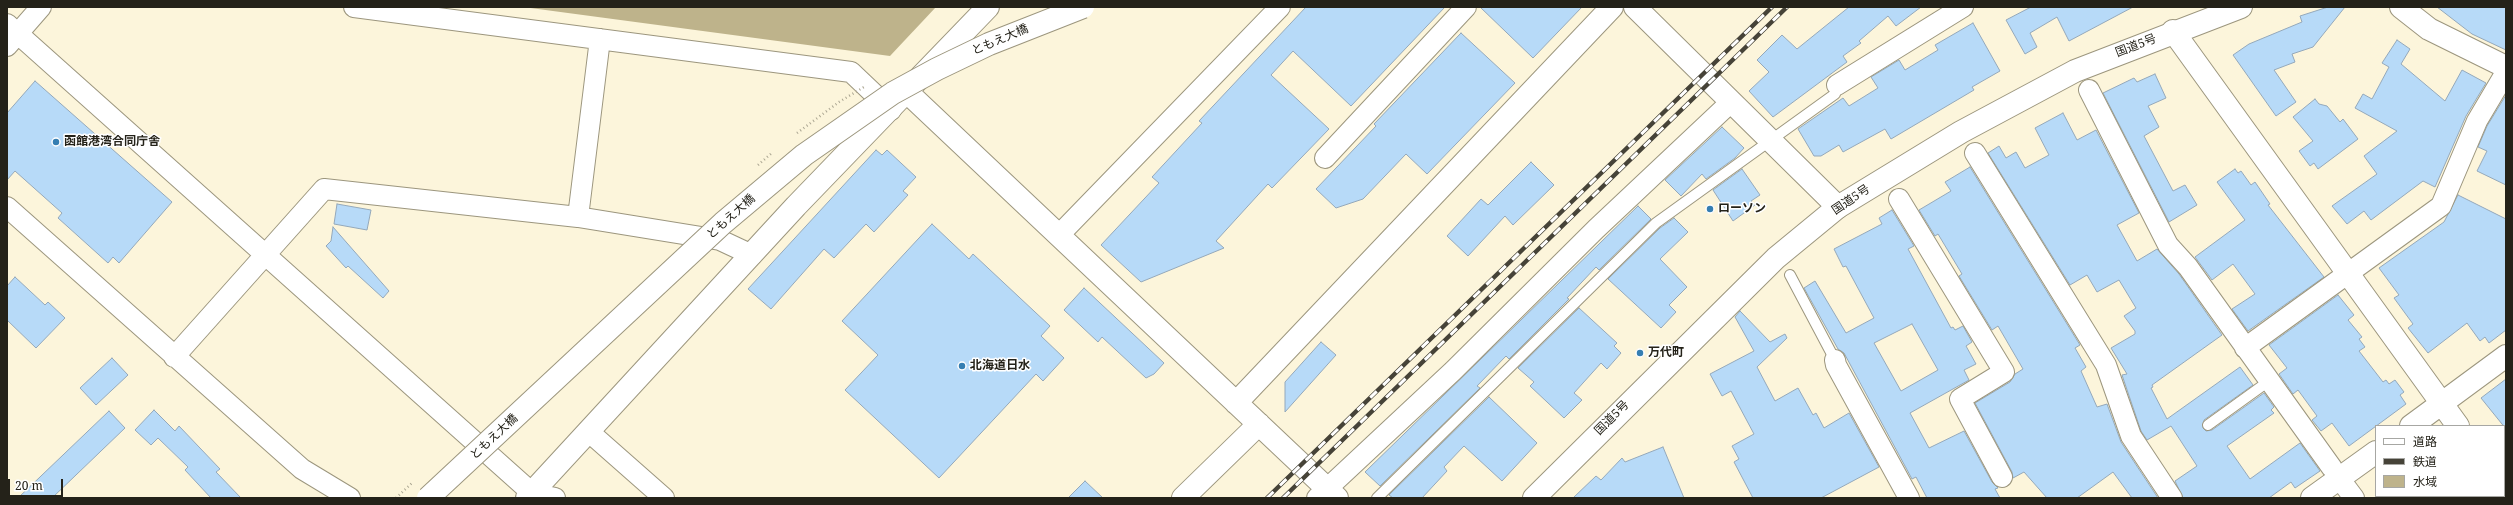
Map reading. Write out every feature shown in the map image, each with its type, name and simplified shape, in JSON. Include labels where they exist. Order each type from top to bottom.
[{"type":"main road","points":[[530,496],[796,206],[891,110],[988,7]]},
{"type":"main road","name":"ともえ大橋","points":[[428,498],[724,223],[809,151],[893,93],[937,69],[989,44],[1083,7]]},
{"type":"main road","points":[[1236,403],[1612,7]]},
{"type":"main road","points":[[1635,7],[1732,102],[1770,142],[1838,207]]},
{"type":"main road","name":"国道5号","points":[[1534,498],[1577,453],[1776,258],[1838,207],[2008,105],[2075,71],[2241,7]]},
{"type":"main road","points":[[2401,7],[2428,29],[2506,68]]},
{"type":"main road","points":[[2173,32],[2457,425]]},
{"type":"main road","points":[[907,92],[1259,424],[1327,495]]},
{"type":"main road","points":[[2412,425],[2506,356]]},
{"type":"main road","points":[[1183,498],[1259,424]]},
{"type":"main road","points":[[2312,498],[2335,473],[2375,453]]},
{"type":"street","points":[[41,7],[11,34],[266,255],[530,496],[555,498]]},
{"type":"street","points":[[354,7],[851,72],[891,110]]},
{"type":"street","points":[[1059,235],[1280,7]]},
{"type":"street","points":[[1325,158],[1466,7]]},
{"type":"street","points":[[1837,85],[1939,13],[1963,7]]},
{"type":"street","points":[[578,217],[600,39]]},
{"type":"street","points":[[2245,348],[2441,206],[2477,121],[2506,72]]},
{"type":"street","points":[[2089,90],[2168,245],[2188,267],[2354,498]]},
{"type":"street","points":[[1327,495],[1596,229],[1732,102]]},
{"type":"street","points":[[1975,153],[2106,365],[2131,436],[2172,498]]},
{"type":"street","points":[[174,357],[324,189],[578,217],[720,240],[752,255]]},
{"type":"street","points":[[1899,199],[2004,372],[1960,399],[2002,477]]},
{"type":"street","points":[[7,207],[174,357],[302,468],[350,498]]},
{"type":"street","points":[[1835,360],[1836,365],[1909,498]]},
{"type":"street","points":[[588,431],[664,498]]},
{"type":"lane","points":[[1377,498],[1656,223],[1835,94],[1837,85]]},
{"type":"lane","points":[[1790,275],[1835,360]]},
{"type":"lane","points":[[2208,425],[2269,381]]},
{"type":"water","points":[[523,7],[936,7],[890,56]]},
{"type":"building","points":[[1306,7],[1445,7],[1351,106],[1293,51],[1271,75],[1329,129],[1272,188],[1268,184],[1216,241],[1224,248],[1141,282],[1101,245],[1159,183],[1152,177],[1202,123],[1199,121]]},
{"type":"building","points":[[1480,7],[1582,7],[1533,58]]},
{"type":"building","points":[[1849,7],[1921,7],[1896,26],[1888,16],[1859,41],[1861,43],[1843,56],[1847,62],[1773,117],[1749,91],[1769,72],[1757,60],[1782,35],[1797,49]]},
{"type":"building","points":[[2031,7],[2133,7],[2069,41],[2057,17],[2030,33],[2037,47],[2025,54],[2006,20]]},
{"type":"building","points":[[2328,7],[2345,7],[2313,47],[2292,54],[2295,62],[2274,70],[2296,102],[2276,116],[2233,55],[2249,44],[2302,22],[2300,16]]},
{"type":"building","points":[[2437,7],[2506,7],[2506,50],[2472,34]]},
{"type":"building","points":[[1973,23],[2000,71],[1972,87],[1974,90],[1891,139],[1885,129],[1843,152],[1839,145],[1821,156],[1814,156],[1798,129],[1843,98],[1849,106],[1878,88],[1871,77],[1899,60],[1905,70],[1938,50],[1935,45]]},
{"type":"building","points":[[1461,33],[1515,83],[1427,174],[1406,154],[1363,199],[1336,208],[1316,189],[1376,126],[1374,124]]},
{"type":"building","points":[[2397,40],[2410,49],[2401,64],[2445,101],[2462,70],[2486,83],[2466,116],[2435,187],[2423,181],[2371,220],[2364,211],[2347,224],[2332,206],[2377,174],[2364,156],[2397,131],[2355,108],[2363,94],[2372,99],[2389,67],[2382,63]]},
{"type":"building","points":[[2155,74],[2166,98],[2148,106],[2159,127],[2144,136],[2173,191],[2185,185],[2197,205],[2169,222],[2103,93],[2134,78],[2137,82]]},
{"type":"building","name":"函館港湾合同庁舎","points":[[35,81],[172,202],[119,263],[113,257],[108,263],[58,218],[62,213],[15,171],[7,180],[7,113]]},
{"type":"building","points":[[2506,95],[2506,185],[2477,171],[2487,151],[2478,147],[2487,126]]},
{"type":"building","points":[[2315,99],[2319,104],[2327,106],[2340,122],[2343,119],[2358,139],[2318,169],[2314,163],[2310,166],[2299,151],[2313,141],[2293,117]]},
{"type":"building","points":[[2063,113],[2077,140],[2096,130],[2139,213],[2117,225],[2137,261],[2157,249],[2179,274],[2222,335],[2152,385],[2153,387],[2151,388],[2167,419],[2240,367],[2253,385],[2204,420],[2203,428],[2206,431],[2212,430],[2264,393],[2274,407],[2271,410],[2274,413],[2227,446],[2250,479],[2300,443],[2320,471],[2295,488],[2291,482],[2269,498],[2183,498],[2175,481],[2197,466],[2171,426],[2147,440],[2141,431],[2122,375],[2127,374],[2111,348],[2135,334],[2135,331],[2124,316],[2136,308],[2119,280],[2097,292],[2087,275],[2070,285],[1988,153],[1999,146],[2006,158],[2016,152],[2025,168],[2049,155],[2035,128]]},
{"type":"building","points":[[1722,127],[1744,148],[1735,158],[1706,179],[1702,174],[1681,196],[1665,180]]},
{"type":"building","points":[[876,150],[882,155],[887,150],[916,177],[903,191],[908,195],[874,232],[866,224],[834,258],[824,249],[771,309],[748,289]]},
{"type":"building","points":[[1531,162],[1554,185],[1513,225],[1505,216],[1468,256],[1447,236],[1481,199],[1488,205]]},
{"type":"building","points":[[1970,167],[2080,345],[2075,348],[2086,367],[2081,371],[2097,407],[2107,404],[2121,442],[2158,498],[2132,498],[2113,472],[2077,498],[2047,498],[2024,472],[2013,478],[2012,472],[1975,403],[2010,382],[2015,374],[2023,369],[1998,326],[1992,330],[1959,276],[1962,274],[1938,234],[1935,236],[1919,210],[1951,191],[1945,182]]},
{"type":"building","points":[[1742,169],[1760,195],[1751,201],[1755,205],[1733,221],[1713,190]]},
{"type":"building","points":[[2235,169],[2238,173],[2241,171],[2251,185],[2255,182],[2270,204],[2268,205],[2324,277],[2248,331],[2232,309],[2255,294],[2233,264],[2212,280],[2195,257],[2245,220],[2217,182]]},
{"type":"building","points":[[2458,195],[2506,219],[2506,330],[2489,343],[2485,337],[2480,341],[2467,323],[2428,353],[2408,328],[2413,324],[2394,298],[2399,295],[2379,268],[2444,222]]},
{"type":"building","points":[[337,204],[371,210],[367,230],[334,224]]},
{"type":"building","points":[[1638,206],[1651,219],[1599,270],[1596,267],[1567,298],[1569,299],[1509,359],[1506,356],[1477,386],[1480,388],[1380,486],[1365,472]]},
{"type":"building","points":[[1892,210],[1914,246],[1908,249],[1951,328],[1953,327],[1955,330],[1963,326],[1972,342],[1966,346],[1976,364],[1964,370],[1969,380],[1910,413],[1929,448],[1964,431],[1992,482],[1998,488],[1995,489],[2000,498],[1927,498],[1916,477],[1912,479],[1844,353],[1838,349],[1804,288],[1815,281],[1846,333],[1874,318],[1846,266],[1843,267],[1834,249],[1882,224],[1879,218]],"holes":[[[1912,324],[1938,370],[1901,391],[1874,343]]]},
{"type":"building","points":[[1674,218],[1688,232],[1660,259],[1687,287],[1669,305],[1676,312],[1661,328],[1608,279],[1660,228]]},
{"type":"building","name":"北海道日水","points":[[932,224],[969,259],[973,254],[1050,326],[1041,336],[1064,358],[1043,381],[1036,374],[939,478],[845,390],[878,355],[842,321]]},
{"type":"building","points":[[333,227],[389,291],[383,298],[348,266],[346,268],[326,246],[331,241]]},
{"type":"building","points":[[15,277],[45,305],[48,302],[65,318],[36,348],[7,320],[7,286]]},
{"type":"building","points":[[1084,288],[1164,363],[1154,374],[1146,378],[1102,337],[1098,342],[1064,310]]},
{"type":"building","points":[[2338,295],[2354,315],[2348,320],[2362,337],[2359,339],[2365,347],[2359,351],[2383,382],[2386,380],[2389,384],[2395,380],[2404,392],[2400,395],[2406,404],[2378,425],[2375,425],[2375,427],[2349,446],[2332,423],[2321,431],[2312,420],[2317,416],[2298,390],[2293,394],[2279,374],[2287,368],[2269,345]]},
{"type":"building","points":[[1579,308],[1617,343],[1614,346],[1621,353],[1607,369],[1601,363],[1574,393],[1582,400],[1564,418],[1530,386],[1534,382],[1518,368]]},
{"type":"building","points":[[1740,311],[1770,342],[1785,334],[1787,338],[1757,367],[1775,401],[1798,388],[1813,415],[1816,413],[1824,428],[1849,413],[1879,467],[1821,498],[1753,498],[1734,462],[1739,459],[1732,446],[1754,434],[1731,391],[1722,396],[1710,374],[1754,351],[1735,317]]},
{"type":"building","points":[[1321,342],[1336,355],[1285,412],[1285,382]]},
{"type":"building","points":[[112,358],[128,375],[96,405],[80,388]]},
{"type":"building","points":[[2506,379],[2506,429],[2505,425],[2503,425],[2481,398]]},
{"type":"building","points":[[1489,397],[1537,443],[1502,481],[1464,446],[1444,467],[1447,471],[1422,498],[1393,498],[1389,495]]},
{"type":"building","points":[[154,410],[175,431],[179,426],[220,469],[216,472],[241,498],[211,498],[185,470],[188,467],[158,438],[151,445],[135,430]]},
{"type":"building","points":[[109,411],[125,428],[52,498],[18,498]]},
{"type":"building","points":[[1663,447],[1684,498],[1573,498],[1596,476],[1601,480],[1622,458],[1625,462]]},
{"type":"building","points":[[1085,481],[1103,498],[1068,498]]},
{"type":"railway","points":[[1267,498],[1772,7]]},
{"type":"railway","points":[[1283,498],[1787,7]]},
{"type":"place","name":"函館港湾合同庁舎","points":[[56,142]]},
{"type":"place","name":"ローソン","points":[[1710,209]]},
{"type":"place","name":"万代町","points":[[1640,353]]},
{"type":"place","name":"北海道日水","points":[[962,366]]}]
